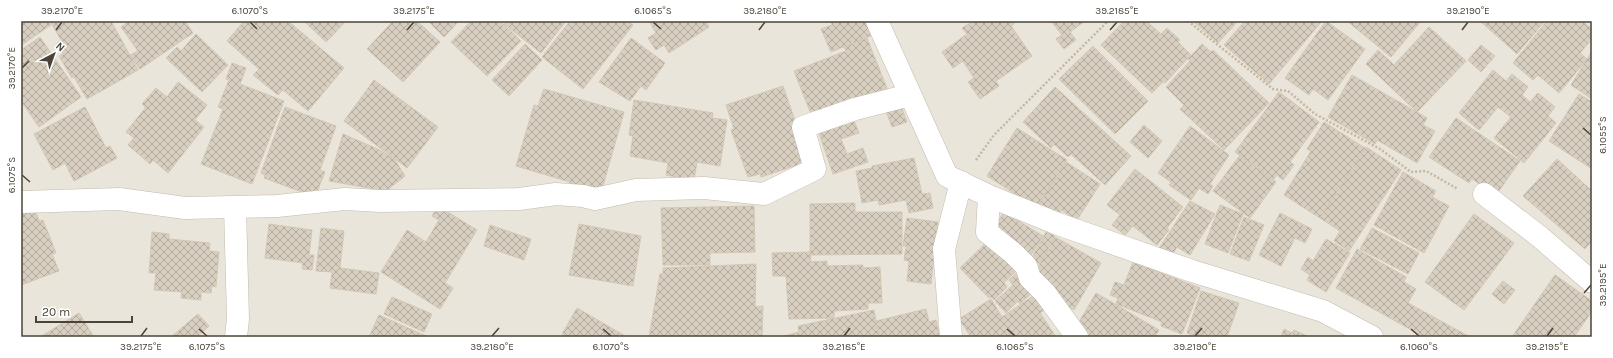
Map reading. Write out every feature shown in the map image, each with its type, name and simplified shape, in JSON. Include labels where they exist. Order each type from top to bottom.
[{"type":"street","points":[[877,21],[947,176],[989,196],[1058,224],[1147,256],[1323,311],[1372,337]]},
{"type":"street","points":[[21,202],[119,199],[185,208],[277,206],[345,199],[380,201],[519,199],[556,194],[583,196],[595,199],[636,190],[704,188],[764,194],[815,169],[803,127],[855,109],[910,95]]},
{"type":"street","points":[[951,337],[944,250],[961,182]]},
{"type":"street","points":[[1484,194],[1540,237],[1592,282]]},
{"type":"street","points":[[989,196],[987,232],[1013,253],[1026,266],[1030,278],[1045,293],[1077,337]]},
{"type":"street","points":[[235,207],[238,319],[236,337]]},
{"type":"path","points":[[961,182],[994,135],[1108,21]]},
{"type":"path","points":[[1188,21],[1273,89],[1288,91],[1315,114],[1380,149],[1411,172],[1426,171],[1462,191],[1484,194]]},
{"type":"shaded area","points":[[21,21],[1592,21],[1592,337],[21,337]]},
{"type":"building","points":[[21,21],[48,21],[51,25],[23,44],[21,40]]},
{"type":"building","points":[[50,21],[111,21],[138,70],[87,99],[59,56],[63,54],[57,43],[61,40]]},
{"type":"building","points":[[129,21],[185,21],[193,33],[140,69],[130,55],[138,51],[121,27]]},
{"type":"building","points":[[244,21],[288,21],[344,68],[308,111],[283,90],[278,95],[253,75],[259,69],[227,41]]},
{"type":"building","points":[[304,21],[346,21],[326,42]]},
{"type":"building","points":[[393,21],[417,21],[440,42],[403,82],[367,49]]},
{"type":"building","points":[[428,21],[459,21],[444,37]]},
{"type":"building","points":[[471,21],[500,21],[521,41],[487,76],[451,42]]},
{"type":"building","points":[[507,21],[566,21],[541,53],[504,24]]},
{"type":"building","points":[[570,21],[627,21],[633,25],[583,89],[542,57]]},
{"type":"building","points":[[649,21],[706,21],[709,27],[669,53],[664,45],[656,50],[648,38],[656,33]]},
{"type":"building","points":[[830,21],[870,22],[875,34],[831,52],[821,29],[832,25]]},
{"type":"building","points":[[974,21],[1012,21],[1014,24],[1011,26],[1032,56],[996,81],[999,86],[980,99],[968,82],[974,78],[963,61],[953,68],[942,52],[967,34],[962,28]]},
{"type":"building","points":[[1051,21],[1085,21],[1070,32],[1076,40],[1064,49],[1056,39],[1062,35]]},
{"type":"building","points":[[1124,21],[1146,21],[1161,34],[1167,28],[1180,40],[1178,42],[1191,55],[1165,83],[1163,82],[1152,93],[1101,45]]},
{"type":"building","points":[[1193,21],[1238,21],[1218,43]]},
{"type":"building","points":[[1245,21],[1322,21],[1269,84],[1224,45]]},
{"type":"building","points":[[1326,21],[1365,49],[1328,100],[1313,89],[1309,95],[1285,78]]},
{"type":"building","points":[[1347,21],[1421,21],[1391,57]]},
{"type":"building","points":[[1480,21],[1545,21],[1517,54]]},
{"type":"building","points":[[1547,21],[1582,21],[1592,29],[1592,39],[1580,53],[1587,59],[1559,93],[1538,75],[1533,80],[1513,63]]},
{"type":"building","points":[[1429,27],[1466,61],[1417,112],[1366,64],[1378,50],[1394,65]]},
{"type":"building","points":[[196,34],[228,65],[202,92],[166,58],[177,47],[181,51]]},
{"type":"building","points":[[40,37],[81,97],[39,127],[21,101],[21,53],[23,52],[21,50]]},
{"type":"building","points":[[631,38],[665,63],[646,90],[641,86],[630,101],[599,82]]},
{"type":"building","points":[[867,38],[890,96],[813,119],[794,71],[846,51],[844,47]]},
{"type":"building","points":[[525,44],[542,60],[509,96],[492,80]]},
{"type":"building","points":[[1202,44],[1211,52],[1213,50],[1269,103],[1224,150],[1180,109],[1184,105],[1166,87],[1190,61],[1188,59]]},
{"type":"building","points":[[1481,45],[1495,56],[1481,72],[1468,60]]},
{"type":"building","points":[[1093,46],[1148,101],[1115,134],[1059,79]]},
{"type":"building","points":[[1592,51],[1592,99],[1571,85]]},
{"type":"building","points":[[232,63],[246,68],[240,84],[284,101],[252,184],[201,164],[223,109],[218,107],[229,80],[226,79]]},
{"type":"building","points":[[1493,70],[1506,81],[1512,74],[1528,87],[1522,95],[1530,102],[1538,93],[1555,107],[1548,116],[1556,123],[1524,163],[1494,138],[1511,117],[1498,107],[1479,130],[1459,113]]},
{"type":"building","points":[[1352,75],[1427,118],[1423,125],[1435,131],[1417,163],[1377,140],[1375,144],[1328,117]]},
{"type":"building","points":[[374,80],[438,127],[407,168],[344,121]]},
{"type":"building","points":[[178,82],[207,105],[195,120],[204,127],[168,173],[153,160],[150,164],[128,145],[134,138],[126,132],[146,107],[142,104],[156,88],[167,97]]},
{"type":"building","points":[[783,86],[809,161],[761,177],[760,174],[748,177],[731,130],[734,129],[726,105]]},
{"type":"building","points":[[1055,87],[1131,156],[1105,185],[1071,154],[1068,157],[1054,144],[1051,148],[1023,122]]},
{"type":"building","points":[[544,89],[624,112],[600,196],[569,187],[570,182],[516,166],[534,105],[538,106]]},
{"type":"building","points":[[1279,92],[1319,122],[1290,162],[1294,165],[1283,180],[1277,175],[1273,180],[1235,152]]},
{"type":"building","points":[[1579,94],[1592,102],[1592,169],[1549,141]]},
{"type":"building","points":[[634,100],[713,113],[712,118],[727,120],[720,166],[697,162],[694,180],[666,175],[668,163],[630,156],[633,136],[629,135]]},
{"type":"building","points":[[900,103],[907,122],[892,127],[885,108]]},
{"type":"building","points":[[85,107],[106,148],[110,146],[117,158],[74,181],[65,163],[53,170],[34,134]]},
{"type":"building","points":[[285,107],[336,126],[320,170],[325,172],[315,197],[264,178],[265,175],[261,173]]},
{"type":"building","points":[[853,118],[859,133],[841,139],[847,154],[863,148],[868,162],[833,174],[818,130]]},
{"type":"building","points":[[1456,118],[1520,161],[1496,195],[1472,179],[1469,183],[1429,157]]},
{"type":"building","points":[[1324,122],[1365,148],[1320,218],[1284,195],[1311,151],[1307,149]]},
{"type":"building","points":[[1144,125],[1162,141],[1148,158],[1130,142]]},
{"type":"building","points":[[1190,126],[1229,155],[1210,184],[1213,186],[1208,194],[1199,188],[1191,200],[1169,185],[1171,182],[1158,173]]},
{"type":"building","points":[[1017,128],[1067,160],[1036,207],[987,176]]},
{"type":"building","points":[[343,134],[380,150],[395,160],[405,176],[386,191],[329,181]]},
{"type":"building","points":[[1366,147],[1401,170],[1349,251],[1334,241],[1340,231],[1320,218]]},
{"type":"building","points":[[1240,155],[1276,182],[1250,218],[1213,191]]},
{"type":"building","points":[[914,158],[922,194],[930,193],[933,208],[909,213],[906,200],[879,205],[878,200],[862,203],[856,171],[872,168],[872,166]]},
{"type":"building","points":[[1557,159],[1592,191],[1592,241],[1585,249],[1523,196]]},
{"type":"building","points":[[1066,162],[1100,184],[1077,220],[1061,210],[1057,217],[1038,205]]},
{"type":"building","points":[[1135,169],[1183,207],[1167,228],[1169,230],[1157,245],[1133,226],[1125,235],[1112,225],[1120,215],[1107,205]]},
{"type":"building","points":[[1403,172],[1436,191],[1432,197],[1449,206],[1424,253],[1374,225]]},
{"type":"building","points":[[1190,201],[1215,214],[1190,255],[1177,247],[1171,257],[1158,250]]},
{"type":"building","points":[[855,203],[855,212],[902,212],[902,254],[810,255],[810,204]]},
{"type":"building","points":[[1220,205],[1243,214],[1228,253],[1205,244]]},
{"type":"building","points":[[438,206],[477,230],[445,283],[453,288],[440,309],[381,272],[407,230],[426,242],[439,220],[432,216]]},
{"type":"building","points":[[754,206],[755,252],[710,253],[710,265],[663,265],[661,208]]},
{"type":"building","points":[[34,207],[39,221],[43,220],[56,253],[52,254],[59,271],[21,285],[21,230],[23,229],[21,213]]},
{"type":"building","points":[[1004,212],[1043,236],[1029,258],[990,234]]},
{"type":"building","points":[[1280,213],[1312,229],[1305,243],[1295,238],[1281,266],[1259,255]]},
{"type":"building","points":[[1474,214],[1514,243],[1464,310],[1425,282]]},
{"type":"building","points":[[1244,217],[1264,225],[1249,261],[1230,254]]},
{"type":"building","points":[[907,218],[938,222],[931,284],[907,281],[909,261],[904,260],[906,246],[903,246]]},
{"type":"building","points":[[269,224],[312,230],[309,255],[314,255],[312,270],[302,269],[303,263],[265,258]]},
{"type":"building","points":[[579,224],[641,236],[633,286],[569,275]]},
{"type":"building","points":[[490,225],[531,239],[524,260],[484,246]]},
{"type":"building","points":[[321,228],[344,231],[340,268],[379,273],[376,294],[330,288],[332,272],[316,271]]},
{"type":"building","points":[[1372,228],[1419,253],[1408,274],[1360,249]]},
{"type":"building","points":[[152,232],[169,234],[169,239],[210,243],[209,251],[219,252],[216,287],[212,286],[211,293],[201,292],[201,300],[181,298],[182,292],[154,290],[156,273],[149,273]]},
{"type":"building","points":[[1046,232],[1055,236],[1040,264],[1031,259]]},
{"type":"building","points":[[992,237],[1021,266],[1004,283],[1007,287],[994,300],[990,296],[989,298],[960,268]]},
{"type":"building","points":[[1055,237],[1101,263],[1074,310],[1055,299],[1032,278]]},
{"type":"building","points":[[1326,239],[1350,253],[1326,292],[1307,280],[1310,275],[1301,269],[1308,257],[1313,261]]},
{"type":"building","points":[[1357,249],[1406,277],[1404,282],[1416,289],[1408,303],[1470,337],[1424,337],[1336,288]]},
{"type":"building","points":[[810,252],[811,262],[827,261],[827,266],[863,265],[863,268],[880,267],[882,303],[868,303],[868,309],[834,311],[834,318],[789,319],[786,276],[773,276],[772,253]]},
{"type":"building","points":[[1133,262],[1200,288],[1182,334],[1161,326],[1162,322],[1116,304],[1118,298],[1110,295],[1115,282],[1124,285]]},
{"type":"building","points":[[756,264],[755,307],[763,306],[762,337],[649,337],[660,274],[663,274],[663,268]]},
{"type":"building","points":[[1021,269],[1038,287],[1020,304],[1018,301],[1006,313],[995,301],[1013,285],[1009,280]]},
{"type":"building","points":[[1555,275],[1592,301],[1592,311],[1574,337],[1512,337]]},
{"type":"building","points":[[1503,281],[1515,290],[1504,304],[1492,294]]},
{"type":"building","points":[[1042,290],[1052,305],[1040,313],[1056,337],[971,337],[959,319],[991,299],[1002,317]]},
{"type":"building","points":[[1201,291],[1239,303],[1227,337],[1200,337],[1187,333]]},
{"type":"building","points":[[1096,293],[1159,330],[1155,337],[1088,337],[1075,329]]},
{"type":"building","points":[[392,297],[432,314],[424,332],[384,314]]},
{"type":"building","points":[[577,308],[627,337],[565,337],[562,334]]},
{"type":"building","points":[[926,309],[929,322],[936,320],[940,337],[880,337],[876,321]]},
{"type":"building","points":[[874,310],[879,337],[780,337],[799,332],[798,326]]},
{"type":"building","points":[[79,313],[94,337],[40,337]]},
{"type":"building","points":[[198,314],[209,326],[198,336],[199,337],[171,337]]},
{"type":"building","points":[[379,315],[426,336],[426,337],[369,337]]},
{"type":"building","points":[[1284,329],[1292,333],[1294,330],[1309,337],[1281,337]]}]
